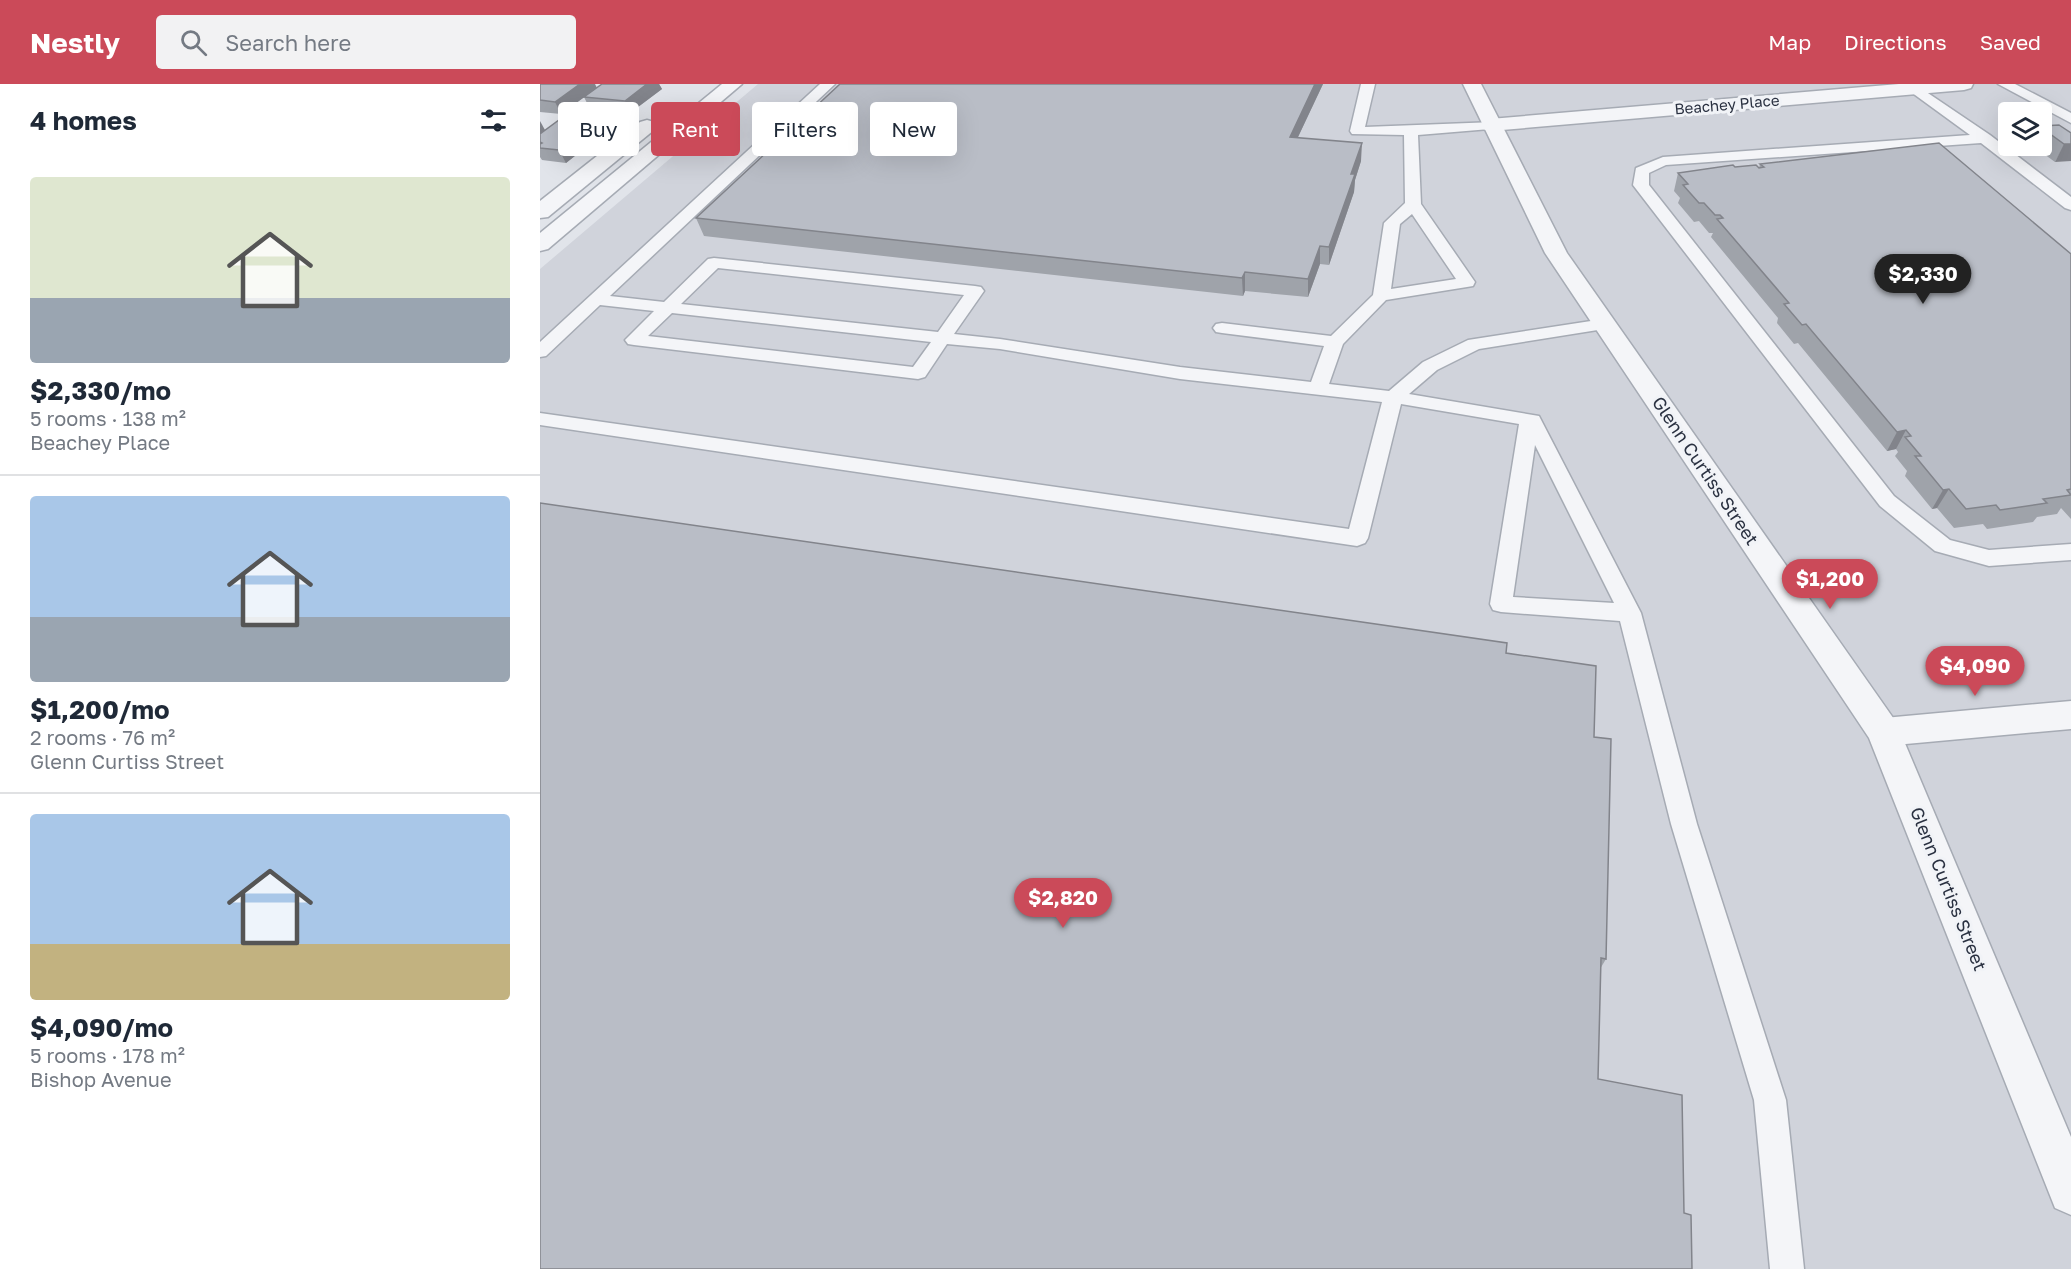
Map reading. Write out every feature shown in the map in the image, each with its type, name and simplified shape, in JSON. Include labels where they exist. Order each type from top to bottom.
[{"type":"street","points":[[540,244],[733,84]]},
{"type":"street","name":"Glenn Curtiss Street","points":[[1472,84],[1490,125],[1556,253],[1884,732],[2071,1192]]},
{"type":"street","name":"Beachey Place","points":[[1490,125],[1964,84]]},
{"type":"street","points":[[540,212],[651,122]]},
{"type":"street","points":[[1884,732],[2071,714]]},
{"type":"lane","points":[[540,352],[828,84]]},
{"type":"lane","points":[[1368,84],[1357,130],[1412,131],[1490,125]]},
{"type":"lane","points":[[2005,84],[2071,119]]},
{"type":"lane","points":[[1927,87],[1985,138],[2071,205]]},
{"type":"lane","points":[[1317,388],[1335,342],[1381,296],[1467,282],[1413,204],[1412,131]]},
{"type":"lane","points":[[1985,138],[1663,161],[1641,171],[1641,185],[1887,501],[1943,546],[1989,558],[2071,552]]},
{"type":"lane","points":[[1381,296],[1392,223],[1413,204]]},
{"type":"lane","points":[[714,263],[975,291],[943,338],[918,373],[634,340],[714,263]]},
{"type":"lane","points":[[598,300],[1000,344],[1180,373],[1393,397],[1532,420],[1630,613],[1684,824],[1770,1100],[1787,1269]]},
{"type":"lane","points":[[540,419],[1357,538],[1393,397],[1430,366],[1474,344],[1604,324]]},
{"type":"lane","points":[[1222,328],[1335,342]]},
{"type":"lane","points":[[1529,419],[1501,604],[1630,613]]},
{"type":"shaded area","points":[[758,84],[2071,84],[2071,1269],[540,1269],[540,269],[673,156],[740,156],[740,102],[737,102]]},
{"type":"building","points":[[540,84],[580,84],[555,102],[540,100]]},
{"type":"building","points":[[602,84],[647,84],[625,101],[584,97]]},
{"type":"building","points":[[840,84],[1315,84],[1290,137],[1362,143],[1351,174],[1355,174],[1329,247],[1320,246],[1308,279],[1245,272],[1242,278],[696,218],[763,156],[858,156],[858,102],[821,102]]},
{"type":"building","points":[[558,121],[558,150],[540,148],[542,143],[540,134]]},
{"type":"building","points":[[2052,125],[2059,125],[2071,133],[2071,144],[2064,144],[2052,135]]},
{"type":"building","points":[[1939,143],[2071,254],[2071,489],[2067,490],[2071,495],[2043,499],[2047,503],[2000,510],[1996,505],[1966,509],[1949,489],[1943,490],[1915,456],[1921,456],[1905,437],[1911,436],[1906,430],[1897,432],[1806,324],[1802,325],[1784,304],[1789,303],[1717,219],[1723,218],[1715,215],[1704,203],[1699,203],[1683,185],[1688,184],[1678,173],[1733,165],[1735,167],[1756,165],[1759,168],[1764,167],[1760,164]]},
{"type":"building","points":[[540,503],[1507,643],[1506,653],[1596,666],[1594,737],[1611,739],[1606,959],[1601,958],[1598,1079],[1682,1095],[1684,1213],[1691,1215],[1692,1269],[540,1269]]}]
